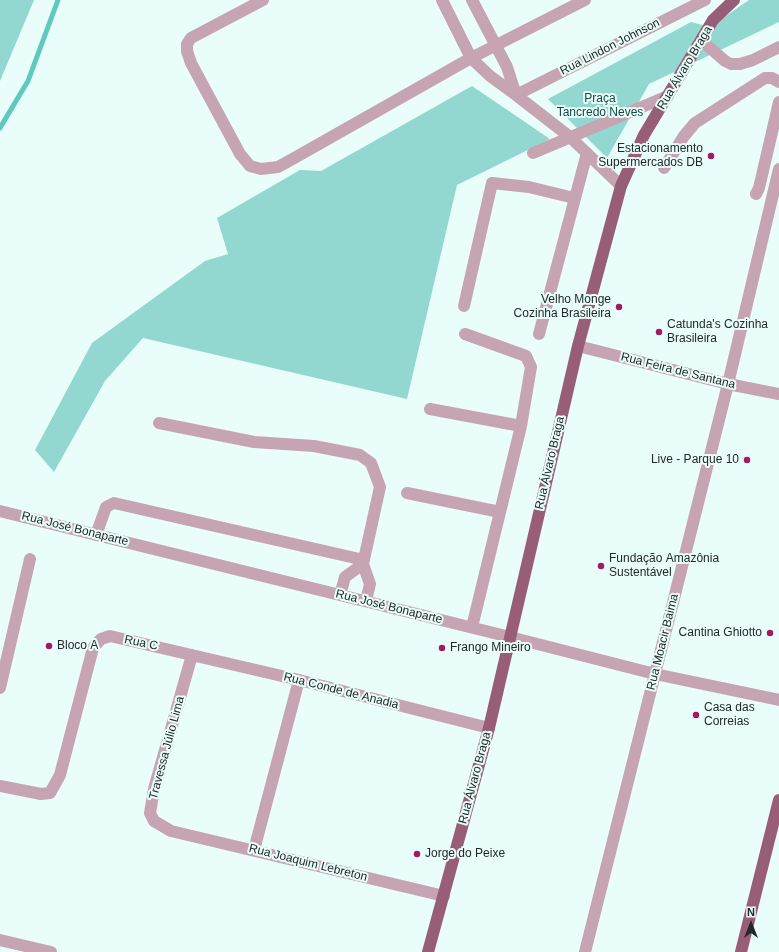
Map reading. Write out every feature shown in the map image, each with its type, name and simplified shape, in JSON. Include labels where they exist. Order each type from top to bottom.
[{"type":"main road","name":"Rua Álvaro Braga","points":[[428,952],[489,728],[578,346],[621,186],[644,135],[713,20],[734,0]]},
{"type":"main road","points":[[741,952],[779,800]]},
{"type":"street","points":[[263,0],[191,38],[187,44],[187,51],[191,63],[240,154],[250,166],[268,169],[289,162],[471,58],[585,0]]},
{"type":"street","points":[[442,0],[471,58],[490,76],[587,152],[621,186]]},
{"type":"street","points":[[472,0],[507,67],[516,95]]},
{"type":"street","name":"Rua Lindon Johnson","points":[[516,95],[705,0]]},
{"type":"street","points":[[701,40],[725,61],[740,64],[753,60],[779,46]]},
{"type":"street","points":[[753,60],[765,78]]},
{"type":"street","points":[[664,168],[684,136],[695,123],[765,78],[772,78],[779,82]]},
{"type":"street","points":[[533,152],[570,138],[668,96]]},
{"type":"street","points":[[756,194],[759,188],[779,102]]},
{"type":"street","points":[[539,334],[587,152]]},
{"type":"street","name":"Rua Moacir Baima","points":[[585,952],[728,384],[779,169]]},
{"type":"street","points":[[464,306],[492,183],[529,186],[574,198]]},
{"type":"street","points":[[466,334],[526,356],[531,367],[521,426],[472,627]]},
{"type":"street","name":"Rua Feira de Santana","points":[[578,346],[728,384],[779,394]]},
{"type":"street","points":[[430,409],[521,426]]},
{"type":"street","points":[[159,423],[254,442],[314,446],[360,455],[371,463],[380,487],[363,562],[370,584],[366,601]]},
{"type":"street","points":[[407,493],[500,512]]},
{"type":"street","points":[[96,535],[106,507],[114,503],[363,562]]},
{"type":"street","name":"Rua José Bonaparte","points":[[0,511],[510,636],[655,674],[779,700]]},
{"type":"street","points":[[0,688],[30,559]]},
{"type":"street","points":[[340,595],[345,577],[363,562]]},
{"type":"street","name":"Rua C","points":[[0,786],[41,794],[50,793],[55,785],[93,648],[101,639],[110,636],[192,655]]},
{"type":"street","name":"Rua Conde de Anadia","points":[[192,655],[299,680],[489,728]]},
{"type":"street","name":"Travessa Júlio Lima","points":[[171,831],[154,821],[150,813],[154,789],[192,655]]},
{"type":"street","points":[[254,850],[299,680]]},
{"type":"street","name":"Rua Joaquim Lebreton","points":[[171,831],[444,896]]},
{"type":"street","points":[[0,940],[52,952]]},
{"type":"green space","points":[[0,0],[34,0],[0,81]]},
{"type":"green space","name":"Praça Tancredo Neves","points":[[749,0],[779,0],[779,22],[649,84],[607,158],[548,99],[691,22],[710,27]]},
{"type":"green space","points":[[472,86],[550,139],[457,185],[407,399],[143,338],[105,381],[54,472],[35,450],[92,343],[205,261],[228,254],[217,218],[300,170],[321,171]]},
{"type":"waterway","points":[[0,128],[28,81],[58,0]]},
{"type":"place","name":"Estacionamento Supermercados DB","points":[[711,156]]},
{"type":"place","name":"Velho Monge Cozinha Brasileira","points":[[619,307]]},
{"type":"place","name":"Catunda's Cozinha Brasileira","points":[[659,332]]},
{"type":"place","name":"Live - Parque 10","points":[[747,460]]},
{"type":"place","name":"Fundação Amazônia Sustentável","points":[[601,566]]},
{"type":"place","name":"Cantina Ghiotto","points":[[770,633]]},
{"type":"place","name":"Bloco A","points":[[49,646]]},
{"type":"place","name":"Frango Mineiro","points":[[442,648]]},
{"type":"place","name":"Casa das Correias","points":[[696,715]]},
{"type":"place","name":"Jorge do Peixe","points":[[417,854]]}]
